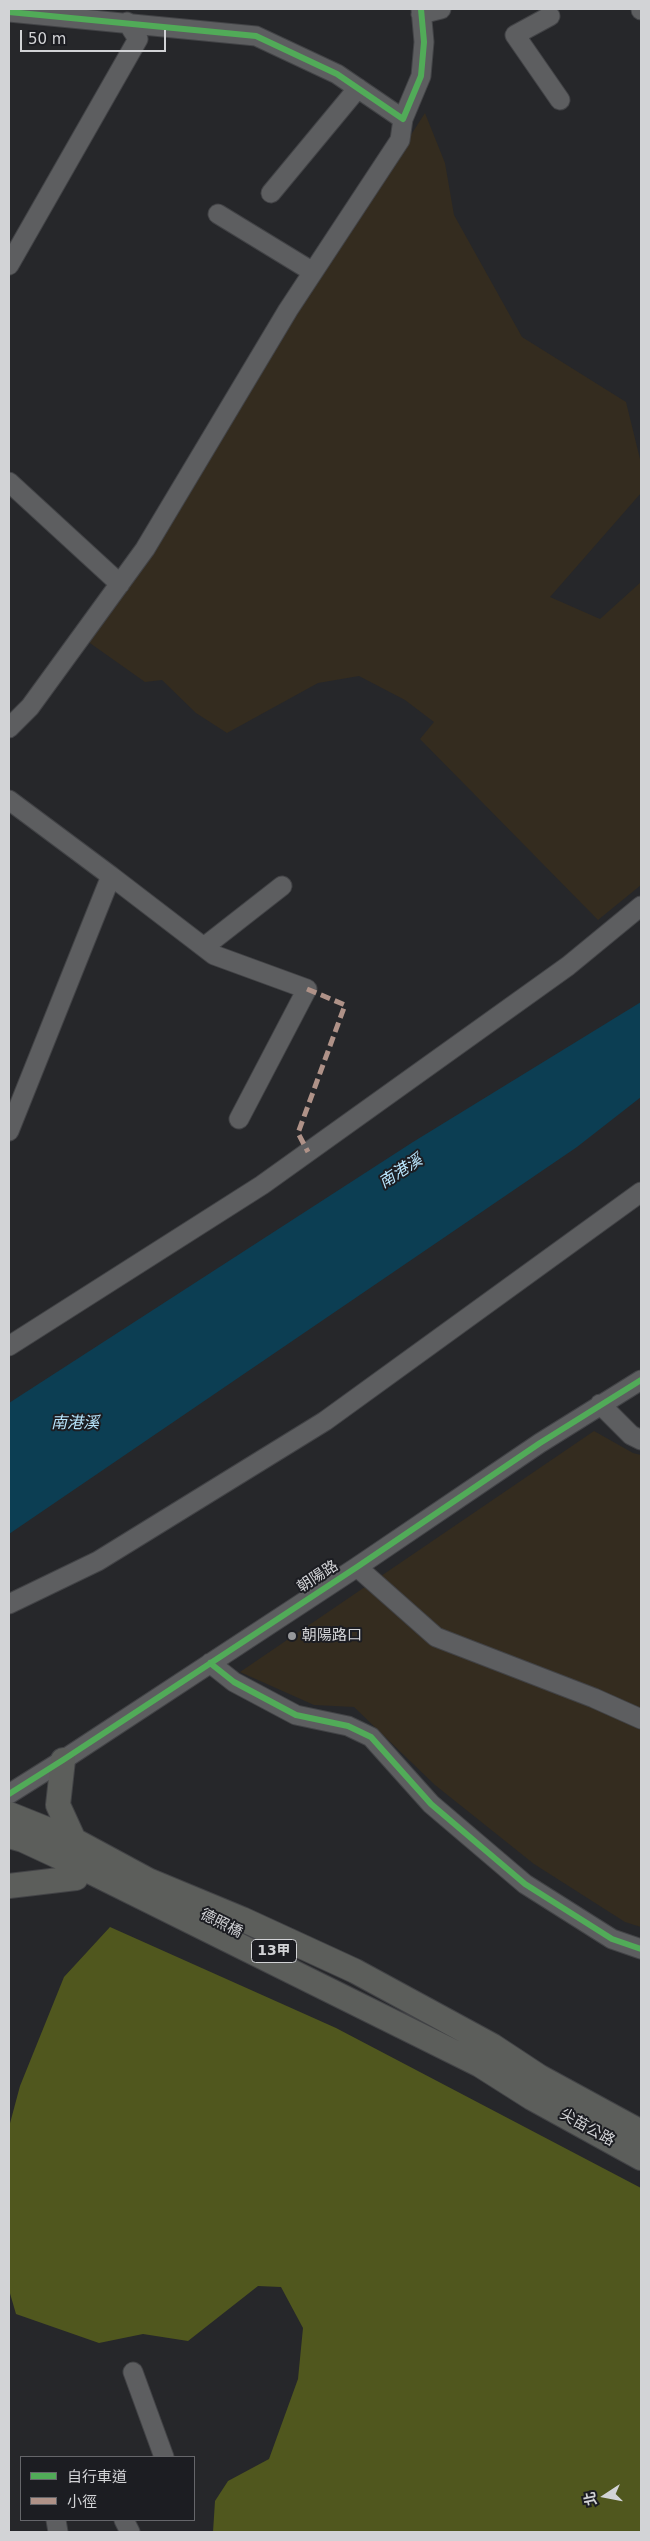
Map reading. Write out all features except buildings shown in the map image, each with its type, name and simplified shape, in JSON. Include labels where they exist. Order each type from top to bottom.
[{"type":"main road","points":[[63,1760],[58,1805],[74,1840]]},
{"type":"main road","points":[[9,1814],[74,1840],[148,1880],[242,1919],[355,1971],[493,2046],[536,2088]]},
{"type":"main road","name":"德照橋","points":[[9,1824],[33,1832],[102,1864],[488,2058],[536,2088]]},
{"type":"main road","name":"德照橋","points":[[9,1836],[79,1866],[480,2065],[536,2088]]},
{"type":"main road","points":[[9,1850],[138,1907],[473,2080],[536,2088]]},
{"type":"main road","points":[[9,1886],[76,1878]]},
{"type":"main road","name":"尖苗公路","points":[[536,2088],[641,2132]]},
{"type":"main road","name":"尖苗公路","points":[[536,2088],[641,2158]]},
{"type":"street","points":[[9,728],[30,707],[145,549],[313,272],[400,140],[403,119],[422,76],[424,42],[421,12],[441,9]]},
{"type":"street","points":[[553,11],[515,35],[560,100]]},
{"type":"street","points":[[9,12],[256,36],[337,74],[403,119]]},
{"type":"street","points":[[9,265],[138,39],[126,22]]},
{"type":"street","points":[[271,193],[358,88]]},
{"type":"street","points":[[218,214],[313,272]]},
{"type":"street","points":[[9,482],[120,584]]},
{"type":"street","points":[[9,800],[214,955],[307,989],[239,1119]]},
{"type":"street","points":[[9,1131],[111,876]]},
{"type":"street","points":[[204,947],[282,886]]},
{"type":"street","points":[[9,1346],[262,1185],[568,966],[641,906]]},
{"type":"street","points":[[9,1604],[98,1561],[325,1421],[641,1192]]},
{"type":"street","name":"朝陽路","points":[[9,1794],[357,1567],[600,1404],[641,1380]]},
{"type":"street","points":[[600,1404],[631,1435],[641,1440]]},
{"type":"street","points":[[357,1567],[436,1637],[594,1698],[641,1719]]},
{"type":"street","points":[[210,1663],[234,1682],[296,1715],[348,1726],[371,1737],[431,1804],[525,1884],[612,1939],[641,1949]]},
{"type":"street","points":[[134,2372],[164,2456]]},
{"type":"shaded area","points":[[425,113],[445,163],[454,215],[522,337],[626,402],[641,463],[641,493],[550,597],[600,619],[641,582],[641,885],[598,920],[420,739],[434,722],[405,700],[359,676],[318,683],[227,733],[196,713],[162,680],[145,682],[87,641],[155,550],[214,448],[350,225],[355,222]]},
{"type":"shaded area","points":[[594,1431],[633,1453],[641,1455],[641,1927],[625,1922],[534,1864],[435,1785],[354,1707],[314,1705],[240,1672]]},
{"type":"green space","points":[[110,1927],[336,2028],[641,2188],[641,2532],[213,2532],[215,2501],[228,2481],[269,2459],[298,2379],[303,2328],[281,2287],[258,2286],[188,2341],[143,2334],[99,2343],[16,2314],[9,2290],[9,2127],[20,2086],[64,1977]]},
{"type":"water","name":"南港溪","points":[[641,1002],[641,1097],[577,1147],[9,1534],[9,1403],[413,1142]]},
{"type":"marked path","points":[[307,989],[345,1005],[298,1133],[308,1152]]},
{"type":"cycle path","points":[[9,12],[256,36],[337,74],[403,119],[421,76],[424,42],[421,9]]},
{"type":"cycle path","points":[[9,1794],[357,1567],[540,1443],[641,1380]]},
{"type":"cycle path","points":[[210,1663],[234,1682],[296,1715],[348,1726],[371,1737],[431,1804],[525,1884],[612,1939],[641,1949]]},
{"type":"place","name":"朝陽路口","points":[[292,1636]]}]
